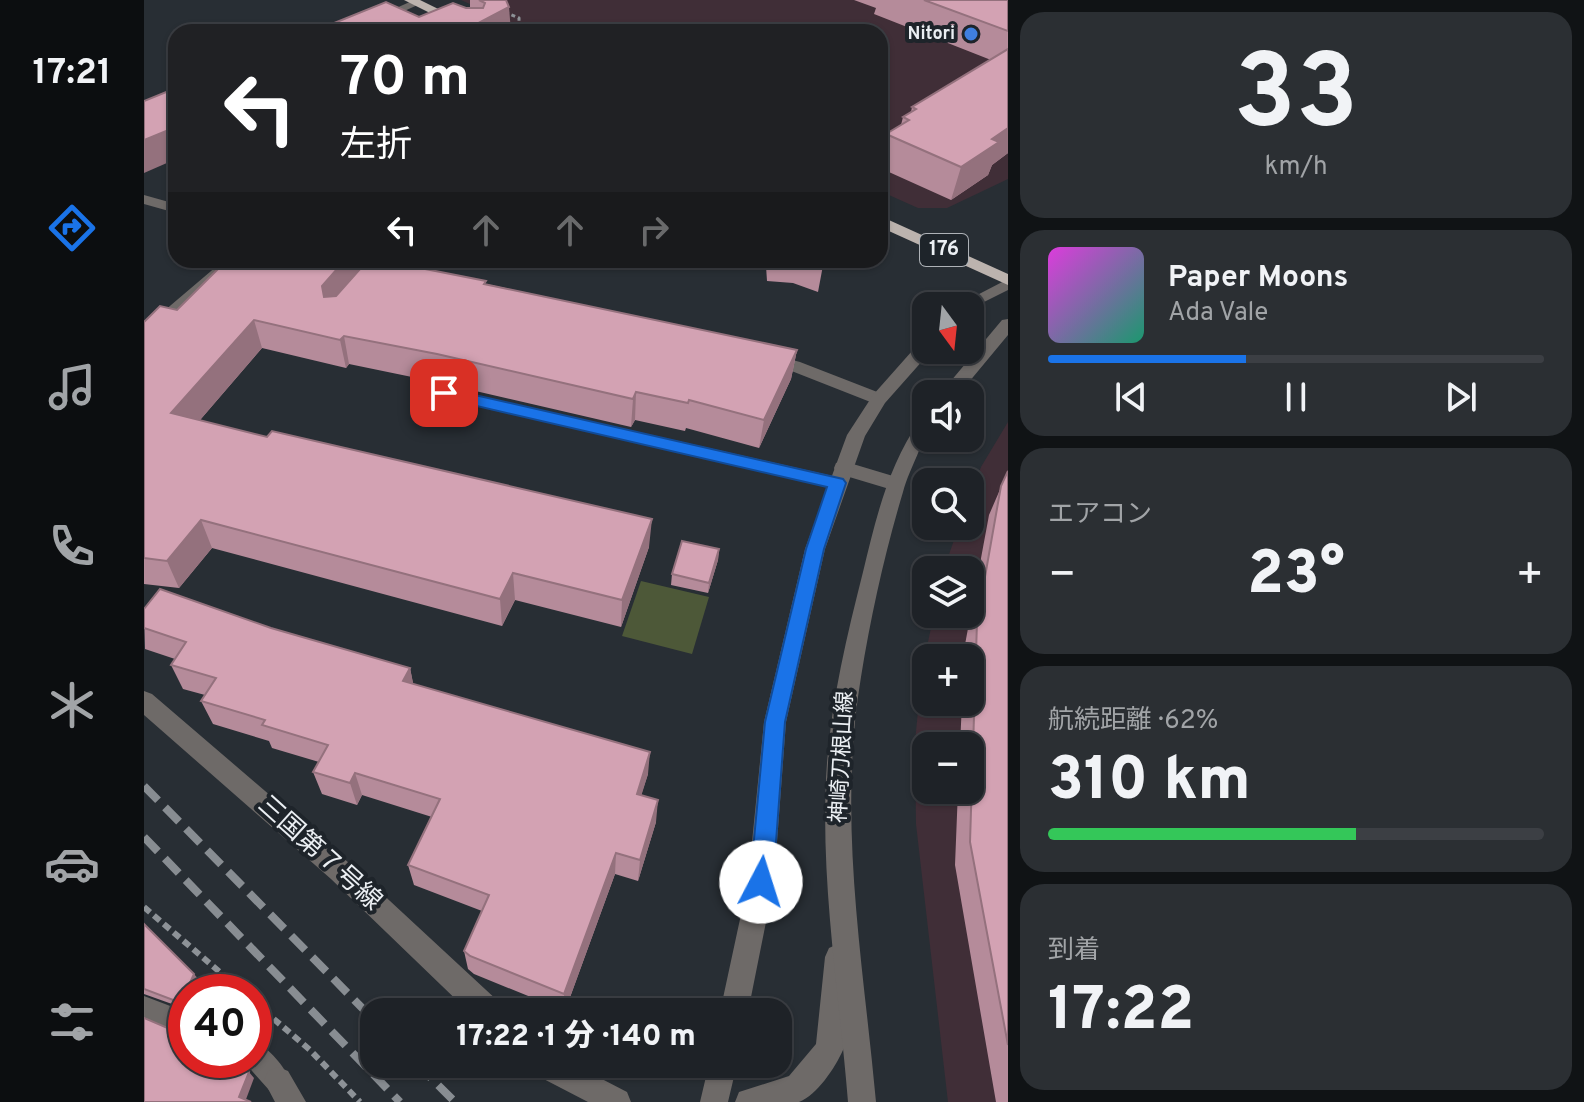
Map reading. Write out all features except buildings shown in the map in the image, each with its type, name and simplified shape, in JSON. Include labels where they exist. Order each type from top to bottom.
[{"type":"highway","points":[[413,2],[461,24]]},
{"type":"highway","name":"176","points":[[888,225],[1008,282]]},
{"type":"street","points":[[365,24],[413,2]]},
{"type":"street","points":[[144,199],[168,206]]},
{"type":"street","points":[[144,337],[224,268]]},
{"type":"street","points":[[359,268],[373,275],[408,277]]},
{"type":"street","points":[[984,295],[1008,282]]},
{"type":"street","points":[[961,380],[1008,324]]},
{"type":"street","points":[[748,355],[794,366],[879,399]]},
{"type":"street","points":[[737,998],[761,882],[775,722],[815,549],[856,435],[879,399],[912,362]]},
{"type":"street","name":"神崎刀根山線","points":[[862,1102],[843,917],[838,793],[847,681],[896,484],[912,443]]},
{"type":"street","points":[[840,476],[896,484]]},
{"type":"street","name":"三国第７号線","points":[[144,701],[340,871],[474,998]]},
{"type":"street","points":[[749,1102],[798,1088],[829,1050],[843,917]]},
{"type":"street","points":[[571,1078],[617,1102]]},
{"type":"street","points":[[714,1102],[720,1078]]},
{"type":"lane","points":[[444,393],[840,476]]},
{"type":"lane","points":[[144,1008],[168,1017]]},
{"type":"lane","points":[[272,1075],[285,1091]]},
{"type":"path","points":[[519,18],[519,24]]},
{"type":"path","points":[[144,907],[222,974]]},
{"type":"path","points":[[272,1017],[309,1049],[360,1102]]},
{"type":"shaded area","points":[[461,0],[1008,0],[1008,179],[947,208],[918,208],[888,195],[888,24],[514,24]]},
{"type":"shaded area","points":[[1008,422],[1008,1102],[948,1102],[916,804],[984,804],[984,732],[916,732],[918,716],[984,716],[984,644],[928,644],[931,628],[984,628],[984,556],[949,556],[954,540],[984,540],[984,468],[981,468]]},
{"type":"green space","points":[[641,581],[709,597],[692,654],[622,636]]},
{"type":"railway","points":[[144,786],[360,1006]]},
{"type":"railway","points":[[144,837],[400,1102]]},
{"type":"railway","points":[[431,1078],[455,1102]]},
{"type":"place","name":"Nitori","points":[[971,34]]},
{"type":"route","points":[[444,393],[837,483],[815,549],[775,722],[761,882]]}]
